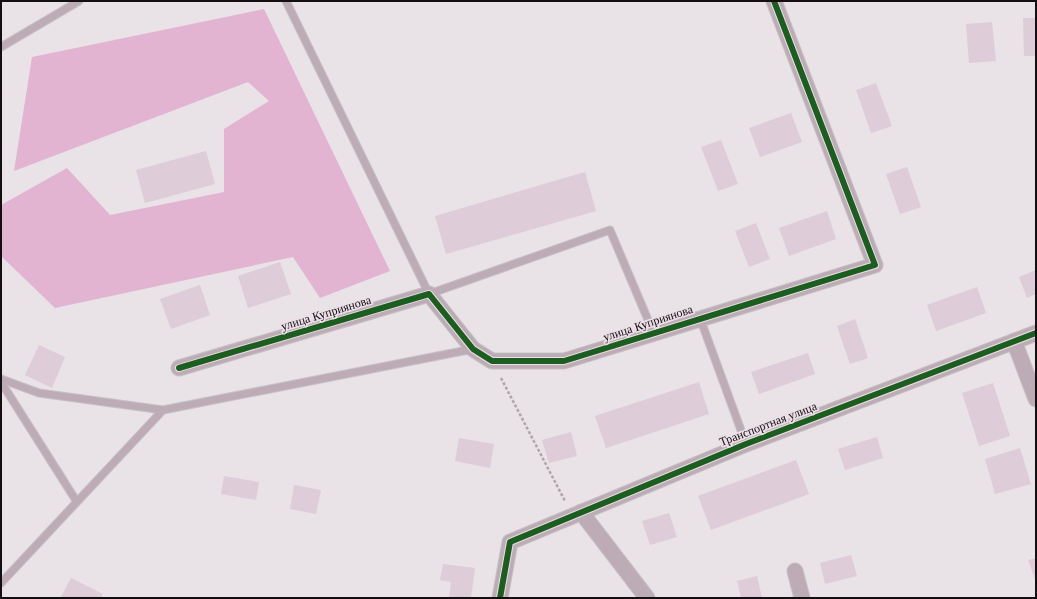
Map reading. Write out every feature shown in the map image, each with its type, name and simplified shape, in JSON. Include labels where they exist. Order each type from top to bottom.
[{"type":"street","name":"улица Куприянова","points":[[492,361],[564,360],[654,334],[700,317],[875,265],[774,1]]},
{"type":"street","points":[[429,294],[473,349],[492,361]]},
{"type":"street","name":"улица Куприянова","points":[[179,368],[429,294]]},
{"type":"street","name":"Транспортная улица","points":[[500,598],[510,542],[746,444],[1036,333]]},
{"type":"street","points":[[1014,341],[1036,400]]},
{"type":"street","points":[[577,514],[647,598]]},
{"type":"street","points":[[796,571],[802,598]]},
{"type":"lane","points":[[1,47],[79,1]]},
{"type":"lane","points":[[286,1],[429,294],[610,230],[654,334]]},
{"type":"lane","points":[[700,317],[746,444]]},
{"type":"lane","points":[[1,379],[39,393],[163,410],[473,349]]},
{"type":"lane","points":[[1,382],[77,502]]},
{"type":"lane","points":[[1,583],[163,410]]},
{"type":"path","points":[[492,361],[577,514]]},
{"type":"shaded area","points":[[264,9],[390,271],[320,298],[293,257],[55,308],[1,256],[1,205],[67,168],[110,215],[224,192],[224,129],[269,101],[248,82],[14,171],[32,57]]},
{"type":"building","points":[[1023,18],[1036,18],[1036,56],[1024,56]]},
{"type":"building","points":[[992,22],[996,61],[969,63],[966,24]]},
{"type":"building","points":[[876,83],[892,126],[871,133],[856,90]]},
{"type":"building","points":[[791,113],[802,142],[760,157],[749,128]]},
{"type":"building","points":[[721,140],[738,184],[718,191],[701,147]]},
{"type":"building","points":[[206,151],[215,184],[145,203],[136,170]]},
{"type":"building","points":[[907,167],[921,207],[900,214],[886,174]]},
{"type":"building","points":[[585,172],[596,211],[446,254],[435,216]]},
{"type":"building","points":[[827,211],[836,239],[789,256],[779,228]]},
{"type":"building","points":[[756,223],[770,259],[749,267],[735,231]]},
{"type":"building","points":[[280,262],[291,294],[248,308],[238,276]]},
{"type":"building","points":[[1036,270],[1036,294],[1027,298],[1019,277]]},
{"type":"building","points":[[200,285],[210,315],[171,329],[160,299]]},
{"type":"building","points":[[977,287],[986,313],[936,331],[927,305]]},
{"type":"building","points":[[855,319],[868,358],[850,364],[837,326]]},
{"type":"building","points":[[39,345],[65,357],[52,388],[25,375]]},
{"type":"building","points":[[808,353],[815,374],[759,394],[751,372]]},
{"type":"building","points":[[699,382],[709,414],[606,448],[595,416]]},
{"type":"building","points":[[993,383],[1010,436],[979,446],[962,393]]},
{"type":"building","points":[[571,432],[577,456],[549,463],[542,440]]},
{"type":"building","points":[[877,437],[883,458],[845,470],[838,449]]},
{"type":"building","points":[[459,438],[494,444],[490,468],[455,461]]},
{"type":"building","points":[[1020,448],[1031,484],[995,494],[985,459]]},
{"type":"building","points":[[796,460],[809,494],[711,530],[698,496]]},
{"type":"building","points":[[224,476],[259,482],[256,500],[221,494]]},
{"type":"building","points":[[294,485],[321,490],[316,514],[290,509]]},
{"type":"building","points":[[669,513],[677,537],[650,545],[642,521]]},
{"type":"building","points":[[851,555],[857,576],[825,584],[820,563]]},
{"type":"building","points":[[1036,558],[1036,582],[1028,560]]},
{"type":"building","points":[[443,564],[475,568],[471,598],[449,598],[451,582],[440,580]]},
{"type":"building","points":[[757,576],[762,598],[741,598],[737,581]]},
{"type":"building","points":[[71,578],[103,594],[101,598],[61,597]]},
{"type":"cycle path","points":[[179,368],[429,294],[473,349],[492,361],[564,361],[875,265],[774,1]]},
{"type":"cycle path","points":[[500,598],[510,542],[746,444],[1036,333]]}]
